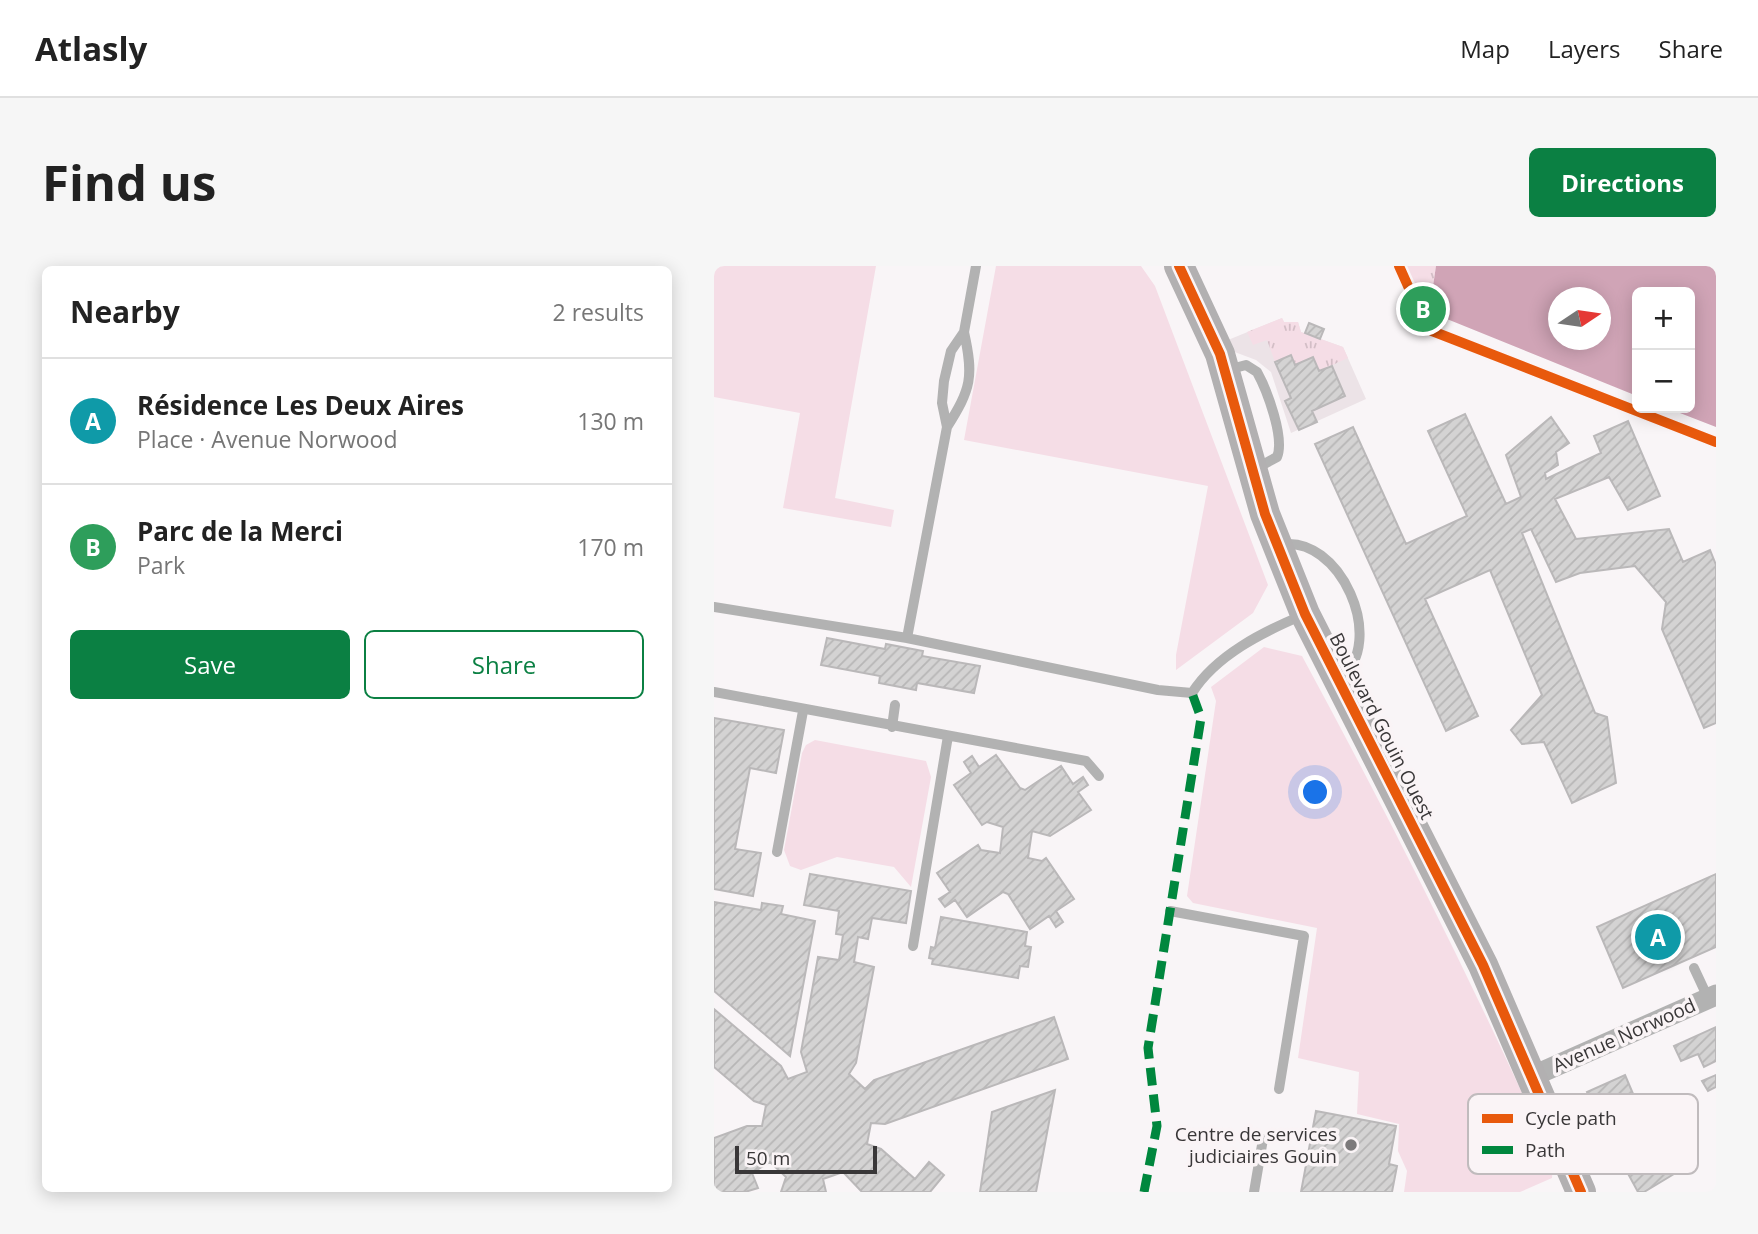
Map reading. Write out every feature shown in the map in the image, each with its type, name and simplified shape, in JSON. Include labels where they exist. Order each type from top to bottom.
[{"type":"street","name":"Boulevard Gouin Ouest","points":[[1180,266],[1225,370],[1252,470],[1277,546],[1305,614],[1446,887],[1540,1094]]},
{"type":"street","name":"Avenue Norwood","points":[[1533,1076],[1712,997]]},
{"type":"street","name":"Boulevard Gouin Ouest","points":[[1573,1174],[1580,1192]]},
{"type":"lane","points":[[907,638],[947,427],[965,398],[972,365],[964,332],[976,266]]},
{"type":"lane","points":[[947,427],[942,403],[944,381],[951,351],[964,332]]},
{"type":"lane","points":[[1277,546],[1292,543],[1312,549],[1328,558],[1341,577],[1361,627],[1354,664],[1338,680]]},
{"type":"lane","points":[[714,607],[907,638],[1158,690],[1192,693],[1202,677],[1258,635],[1305,614]]},
{"type":"lane","points":[[714,692],[803,711],[1087,761],[1099,776]]},
{"type":"lane","points":[[892,727],[895,705]]},
{"type":"lane","points":[[777,852],[803,711]]},
{"type":"lane","points":[[913,946],[948,736]]},
{"type":"lane","points":[[1170,911],[1304,936],[1279,1089]]},
{"type":"lane","points":[[1694,968],[1712,997]]},
{"type":"lane","points":[[1254,1192],[1263,1139]]},
{"type":"shaded area","points":[[1436,266],[1716,266],[1716,427],[1680,413],[1695,413],[1695,287],[1632,287],[1632,394],[1442,317],[1431,300]]},
{"type":"shaded area","points":[[1282,318],[1284,322],[1298,322],[1301,332],[1343,347],[1366,399],[1291,433],[1271,372],[1256,360],[1232,351],[1228,340]]},
{"type":"green space","points":[[714,266],[876,266],[835,498],[894,510],[891,527],[783,508],[800,413],[714,397]]},
{"type":"green space","points":[[996,266],[1141,266],[1155,286],[1268,585],[1253,613],[1176,670],[1176,655],[1208,486],[964,440]]},
{"type":"green space","points":[[1393,266],[1436,266],[1431,300],[1442,317],[1420,334]]},
{"type":"green space","points":[[1282,318],[1284,322],[1298,322],[1301,332],[1343,347],[1348,358],[1319,371],[1313,357],[1295,365],[1291,355],[1275,362],[1267,340],[1253,345],[1247,332]]},
{"type":"green space","points":[[1264,647],[1302,656],[1401,843],[1522,1094],[1468,1094],[1468,1174],[1552,1174],[1552,1178],[1520,1192],[1404,1192],[1407,1171],[1398,1151],[1399,1124],[1357,1114],[1359,1072],[1298,1058],[1317,928],[1193,903],[1187,896],[1216,701],[1211,687]]},
{"type":"green space","points":[[815,740],[926,761],[931,777],[911,887],[894,867],[837,857],[801,870],[790,866],[784,850],[802,753],[806,745]]},
{"type":"building","points":[[1309,323],[1324,329],[1320,339],[1305,333]]},
{"type":"building","points":[[1291,355],[1295,365],[1313,357],[1319,371],[1332,366],[1345,396],[1312,411],[1317,422],[1299,430],[1285,401],[1291,398],[1275,362]]},
{"type":"building","points":[[1465,414],[1506,504],[1521,497],[1506,455],[1551,417],[1569,443],[1556,452],[1558,465],[1545,473],[1546,479],[1601,453],[1594,436],[1628,421],[1660,496],[1628,510],[1609,477],[1555,499],[1576,539],[1669,529],[1683,562],[1710,550],[1716,565],[1716,723],[1704,728],[1662,629],[1666,602],[1635,566],[1580,573],[1556,582],[1531,529],[1522,533],[1595,713],[1607,717],[1616,783],[1572,803],[1544,742],[1522,744],[1511,730],[1542,695],[1490,570],[1425,599],[1478,716],[1446,731],[1315,444],[1353,427],[1406,544],[1467,516],[1428,431]]},
{"type":"building","points":[[827,638],[885,649],[886,644],[923,651],[922,656],[980,666],[974,693],[917,683],[916,690],[879,683],[880,676],[821,665]]},
{"type":"building","points":[[714,718],[784,730],[776,773],[750,768],[735,849],[761,853],[753,896],[714,889]]},
{"type":"building","points":[[996,755],[1020,788],[1025,790],[1061,766],[1073,784],[1083,777],[1088,785],[1078,792],[1091,810],[1050,836],[1032,831],[1028,858],[1042,861],[1046,858],[1074,899],[1056,911],[1063,922],[1056,927],[1049,916],[1030,929],[1008,894],[1003,892],[967,917],[955,900],[945,907],[939,899],[950,892],[937,873],[978,845],[981,850],[1000,853],[1003,827],[987,822],[982,825],[954,785],[971,773],[964,762],[972,756],[979,767]]},
{"type":"building","points":[[810,874],[911,891],[906,923],[872,918],[868,939],[858,937],[854,962],[874,967],[856,1063],[849,1074],[865,1089],[874,1080],[1054,1017],[1068,1059],[885,1124],[871,1123],[867,1144],[881,1149],[915,1179],[929,1162],[944,1175],[930,1192],[862,1192],[843,1172],[823,1179],[826,1192],[781,1192],[786,1177],[770,1162],[752,1173],[758,1188],[745,1192],[714,1192],[714,1138],[747,1126],[762,1126],[766,1105],[754,1101],[714,1067],[714,1009],[781,1066],[788,1079],[807,1072],[801,1052],[818,957],[839,960],[843,935],[836,934],[839,911],[804,905]]},
{"type":"building","points":[[1716,874],[1716,947],[1623,988],[1597,927]]},
{"type":"building","points":[[714,902],[761,910],[762,903],[783,906],[781,914],[815,921],[790,1056],[714,991]]},
{"type":"building","points":[[941,917],[1027,932],[1025,946],[1031,947],[1028,967],[1020,966],[1018,978],[932,964],[933,959],[929,958],[931,947],[935,948]]},
{"type":"building","points":[[1716,1027],[1716,1061],[1704,1067],[1698,1054],[1681,1061],[1674,1046]]},
{"type":"building","points":[[1625,1075],[1633,1094],[1588,1094],[1587,1092]]},
{"type":"building","points":[[1716,1075],[1716,1087],[1708,1091],[1702,1081]]},
{"type":"building","points":[[1055,1090],[1036,1192],[980,1192],[992,1112]]},
{"type":"building","name":"Centre de services judiciaires Gouin","points":[[1316,1111],[1396,1126],[1389,1164],[1397,1166],[1392,1192],[1301,1192]]},
{"type":"building","points":[[1628,1174],[1674,1174],[1644,1192],[1638,1192]]},
{"type":"marked path","points":[[1144,1192],[1157,1126],[1148,1048],[1201,718],[1192,693]]},
{"type":"cycle path","points":[[1179,266],[1220,354],[1265,514],[1305,614],[1483,965],[1539,1094]]},
{"type":"cycle path","points":[[1399,266],[1425,324],[1432,331],[1716,442]]},
{"type":"cycle path","points":[[1573,1174],[1581,1192]]},
{"type":"place","name":"Parc de la Merci","points":[[1423,309]]},
{"type":"place","name":"Résidence Les Deux Aires","points":[[1658,937]]},
{"type":"place","name":"Centre de services judiciaires Gouin","points":[[1351,1145]]}]
